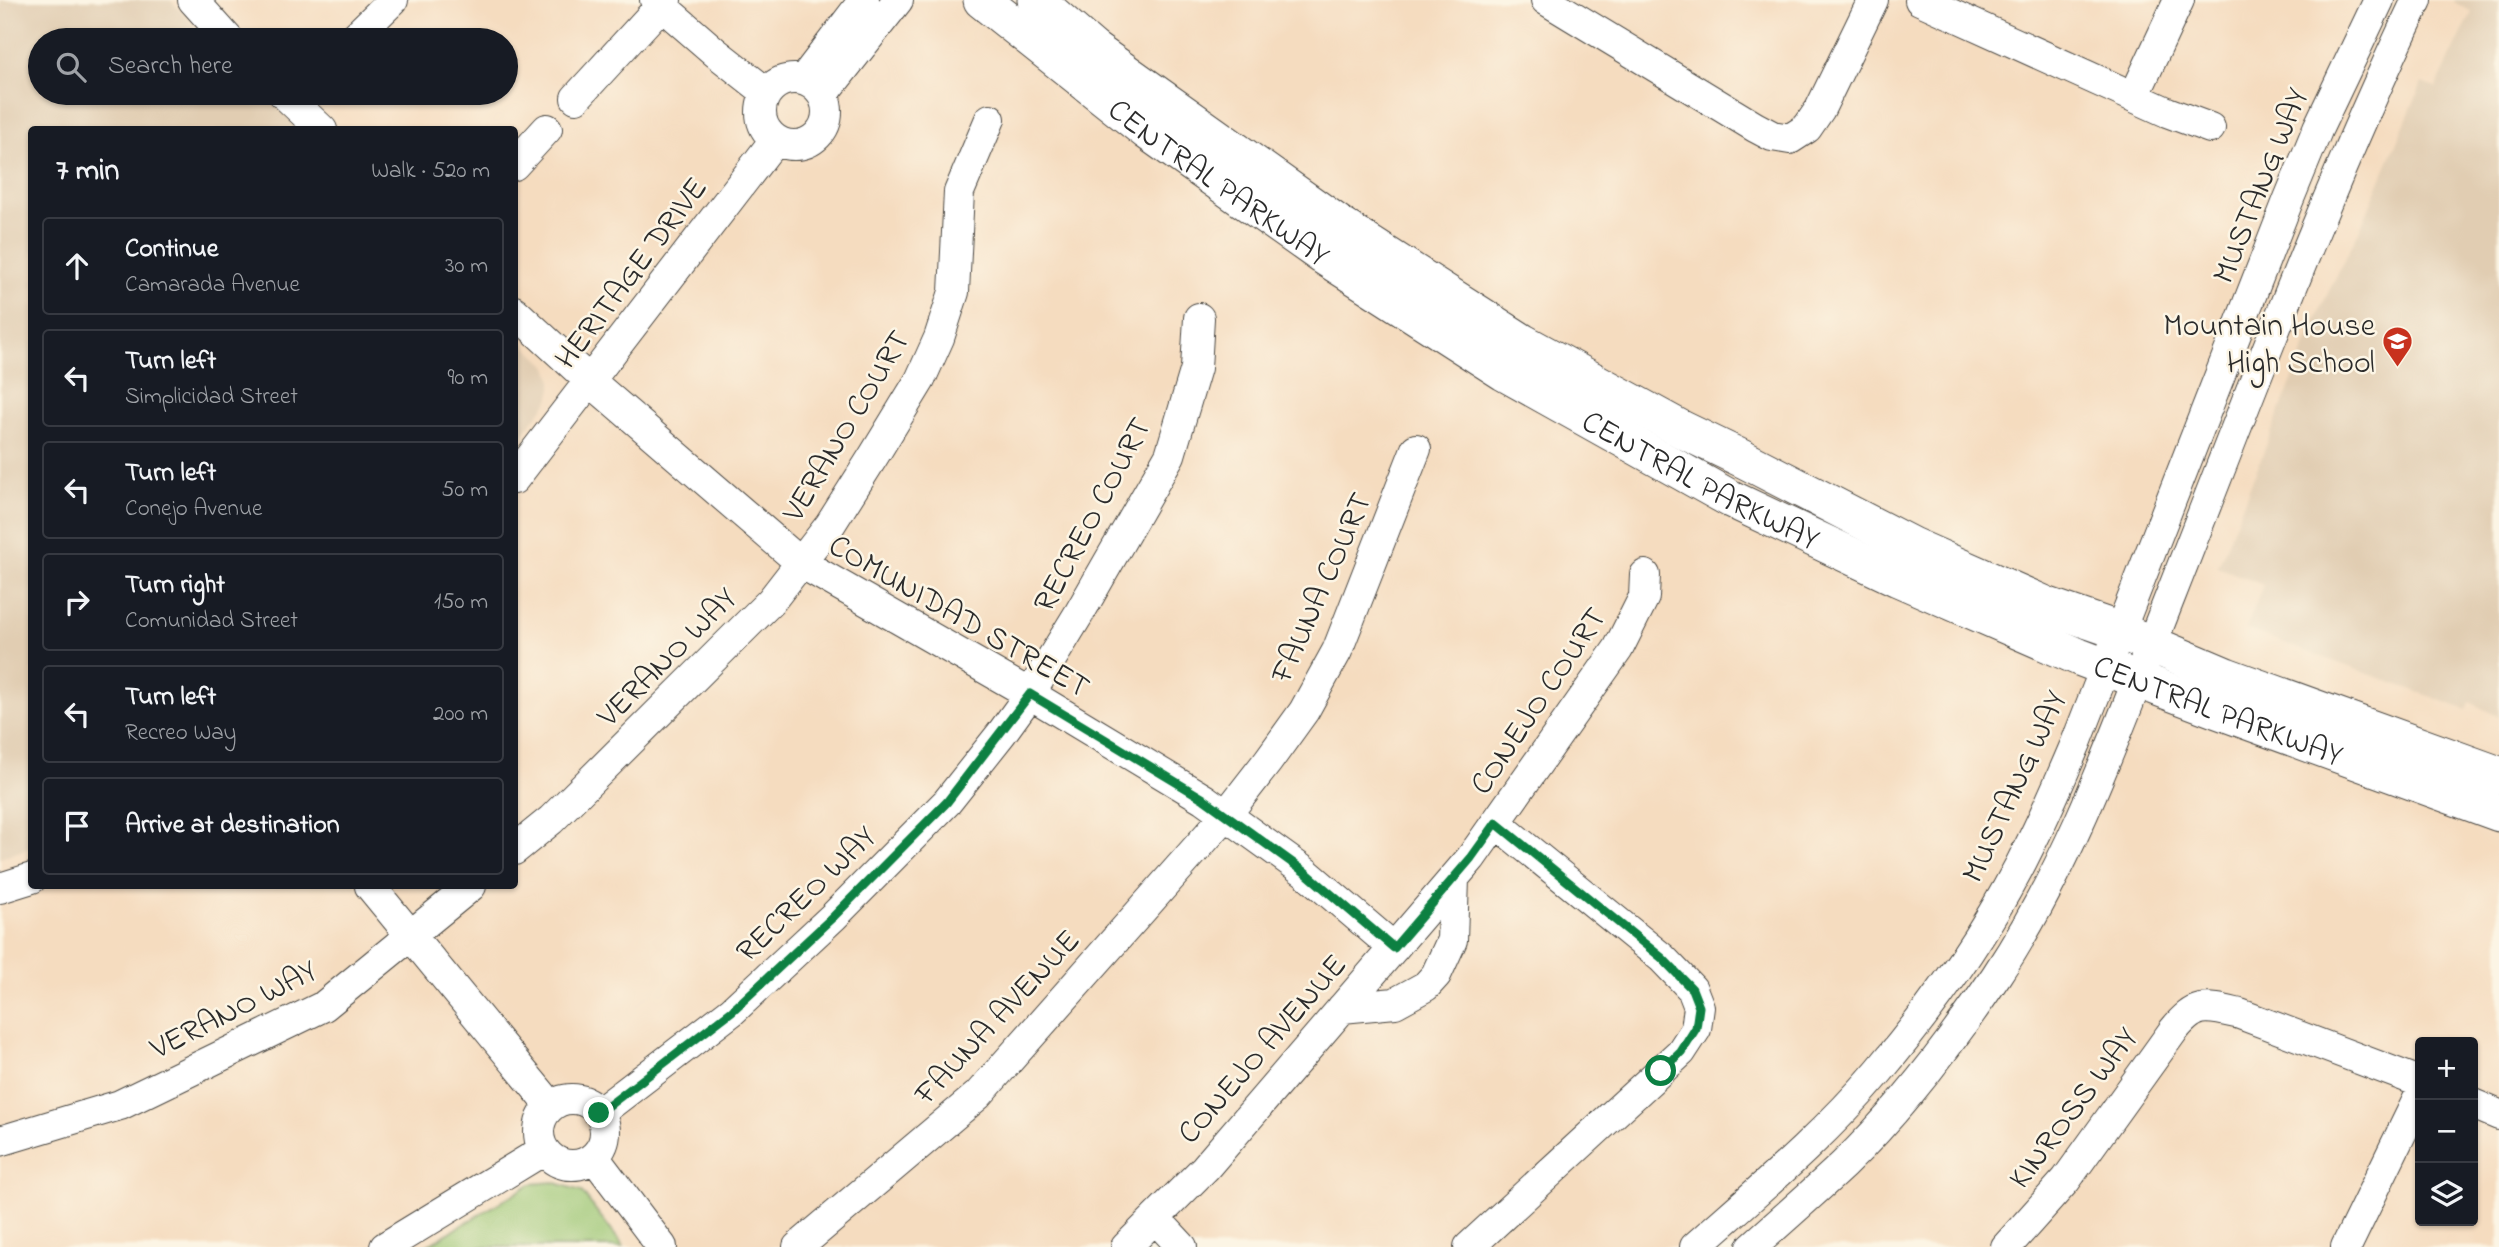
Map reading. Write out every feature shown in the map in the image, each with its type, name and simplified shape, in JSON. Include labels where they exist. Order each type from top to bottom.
[{"type":"main road","name":"CENTRAL PARKWAY","points":[[982,0],[1147,131],[1322,255],[1504,372],[1731,499],[1898,578],[2122,673],[2499,813]]},
{"type":"main road","name":"CENTRAL PARKWAY","points":[[1035,0],[1094,50],[1320,210],[1522,342],[1681,429],[1912,546],[2048,606],[2136,638],[2226,676],[2499,775]]},
{"type":"street","points":[[193,0],[218,28]]},
{"type":"street","points":[[364,28],[393,0]]},
{"type":"street","points":[[813,88],[864,0]]},
{"type":"street","points":[[813,88],[898,0]]},
{"type":"street","points":[[1546,0],[1576,9],[1755,127],[1772,136],[1790,139],[1807,128],[1820,109],[1873,0]]},
{"type":"street","points":[[1920,0],[2134,97],[2210,128]]},
{"type":"street","points":[[2134,97],[2179,0]]},
{"type":"street","name":"MUSTANG WAY","points":[[2136,638],[2298,177],[2318,128],[2379,0]]},
{"type":"street","name":"MUSTANG WAY","points":[[1752,1247],[1845,1163],[1903,1099],[1952,1040],[2040,903],[2074,834],[2122,673],[2136,638],[2417,0]]},
{"type":"street","points":[[576,98],[661,2],[767,93]]},
{"type":"street","points":[[787,80],[813,88],[827,104],[824,127],[818,136],[797,146],[785,145],[775,140],[763,123],[762,103],[767,93],[787,80]]},
{"type":"street","points":[[300,105],[318,126]]},
{"type":"street","name":"VERANO COURT","points":[[800,563],[830,525],[873,457],[920,380],[939,338],[954,292],[959,192],[990,119]]},
{"type":"street","points":[[518,161],[547,129]]},
{"type":"street","name":"HERITAGE DRIVE","points":[[518,475],[775,140]]},
{"type":"street","name":"COMUNIDAD STREET","points":[[518,315],[590,381],[800,563],[1030,694],[1226,815],[1305,872],[1394,948]]},
{"type":"street","name":"RECREO COURT","points":[[1030,694],[1170,455],[1196,368],[1199,318]]},
{"type":"street","name":"FAUNA COURT","points":[[1226,815],[1304,711],[1337,651],[1416,449]]},
{"type":"street","name":"VERANO WAY","points":[[518,847],[551,820],[771,601],[800,563]]},
{"type":"street","name":"CONEJO COURT","points":[[1496,823],[1618,649],[1644,597],[1646,575]]},
{"type":"street","name":"MUSTANG WAY","points":[[1695,1247],[1812,1143],[1871,1080],[1947,982],[1989,918],[2032,842],[2076,743],[2122,673]]},
{"type":"street","name":"RECREO WAY","points":[[599,1113],[732,1011],[834,916],[947,802],[1030,694]]},
{"type":"street","name":"FAUNA AVENUE","points":[[798,1247],[978,1096],[1226,815]]},
{"type":"street","points":[[1469,1247],[1681,1052],[1696,1028],[1699,1007],[1692,989],[1662,958],[1496,823]]},
{"type":"street","name":"CONEJO AVENUE","points":[[1126,1247],[1205,1168],[1454,878],[1496,823]]},
{"type":"street","points":[[1342,1008],[1395,1003],[1426,986],[1436,975],[1452,940],[1454,878]]},
{"type":"street","points":[[0,888],[28,879]]},
{"type":"street","points":[[372,889],[551,1106]]},
{"type":"street","name":"VERANO WAY","points":[[0,1141],[120,1105],[324,1006],[467,889]]},
{"type":"street","name":"KINROSS WAY","points":[[2006,1247],[2066,1180],[2173,1031],[2194,1009],[2220,1009],[2240,1014],[2415,1080]]},
{"type":"street","points":[[571,1099],[592,1105],[599,1113],[605,1131],[600,1150],[594,1157],[572,1166],[551,1158],[544,1150],[538,1131],[540,1122],[551,1106],[571,1099]]},
{"type":"street","points":[[2346,1247],[2418,1100]]},
{"type":"street","points":[[2478,1106],[2499,1115]]},
{"type":"street","points":[[385,1247],[544,1150]]},
{"type":"street","points":[[594,1157],[662,1247]]},
{"type":"street","points":[[1728,1247],[1734,1212]]},
{"type":"street","points":[[1155,1219],[1182,1247]]},
{"type":"shaded area","points":[[0,0],[170,0],[197,28],[28,28],[28,105],[275,105],[297,126],[28,126],[28,848],[0,858]]},
{"type":"shaded area","name":"Mountain House High School","points":[[2499,0],[2499,717],[2470,702],[2467,710],[2246,629],[2263,585],[2218,567],[2322,305],[2360,229],[2422,83],[2436,88],[2472,12],[2454,2]]},
{"type":"shaded area","points":[[518,339],[548,367],[552,378],[549,400],[518,440]]},
{"type":"green space","points":[[553,1182],[581,1191],[624,1247],[425,1247],[531,1184]]},
{"type":"place","name":"Mountain House High School","points":[[2398,369]]},
{"type":"route","points":[[599,1113],[732,1011],[834,916],[947,802],[1030,694],[1204,799],[1305,872],[1394,948],[1471,858],[1496,823],[1662,958],[1692,989],[1699,1007],[1696,1028],[1681,1052],[1661,1071]]}]
